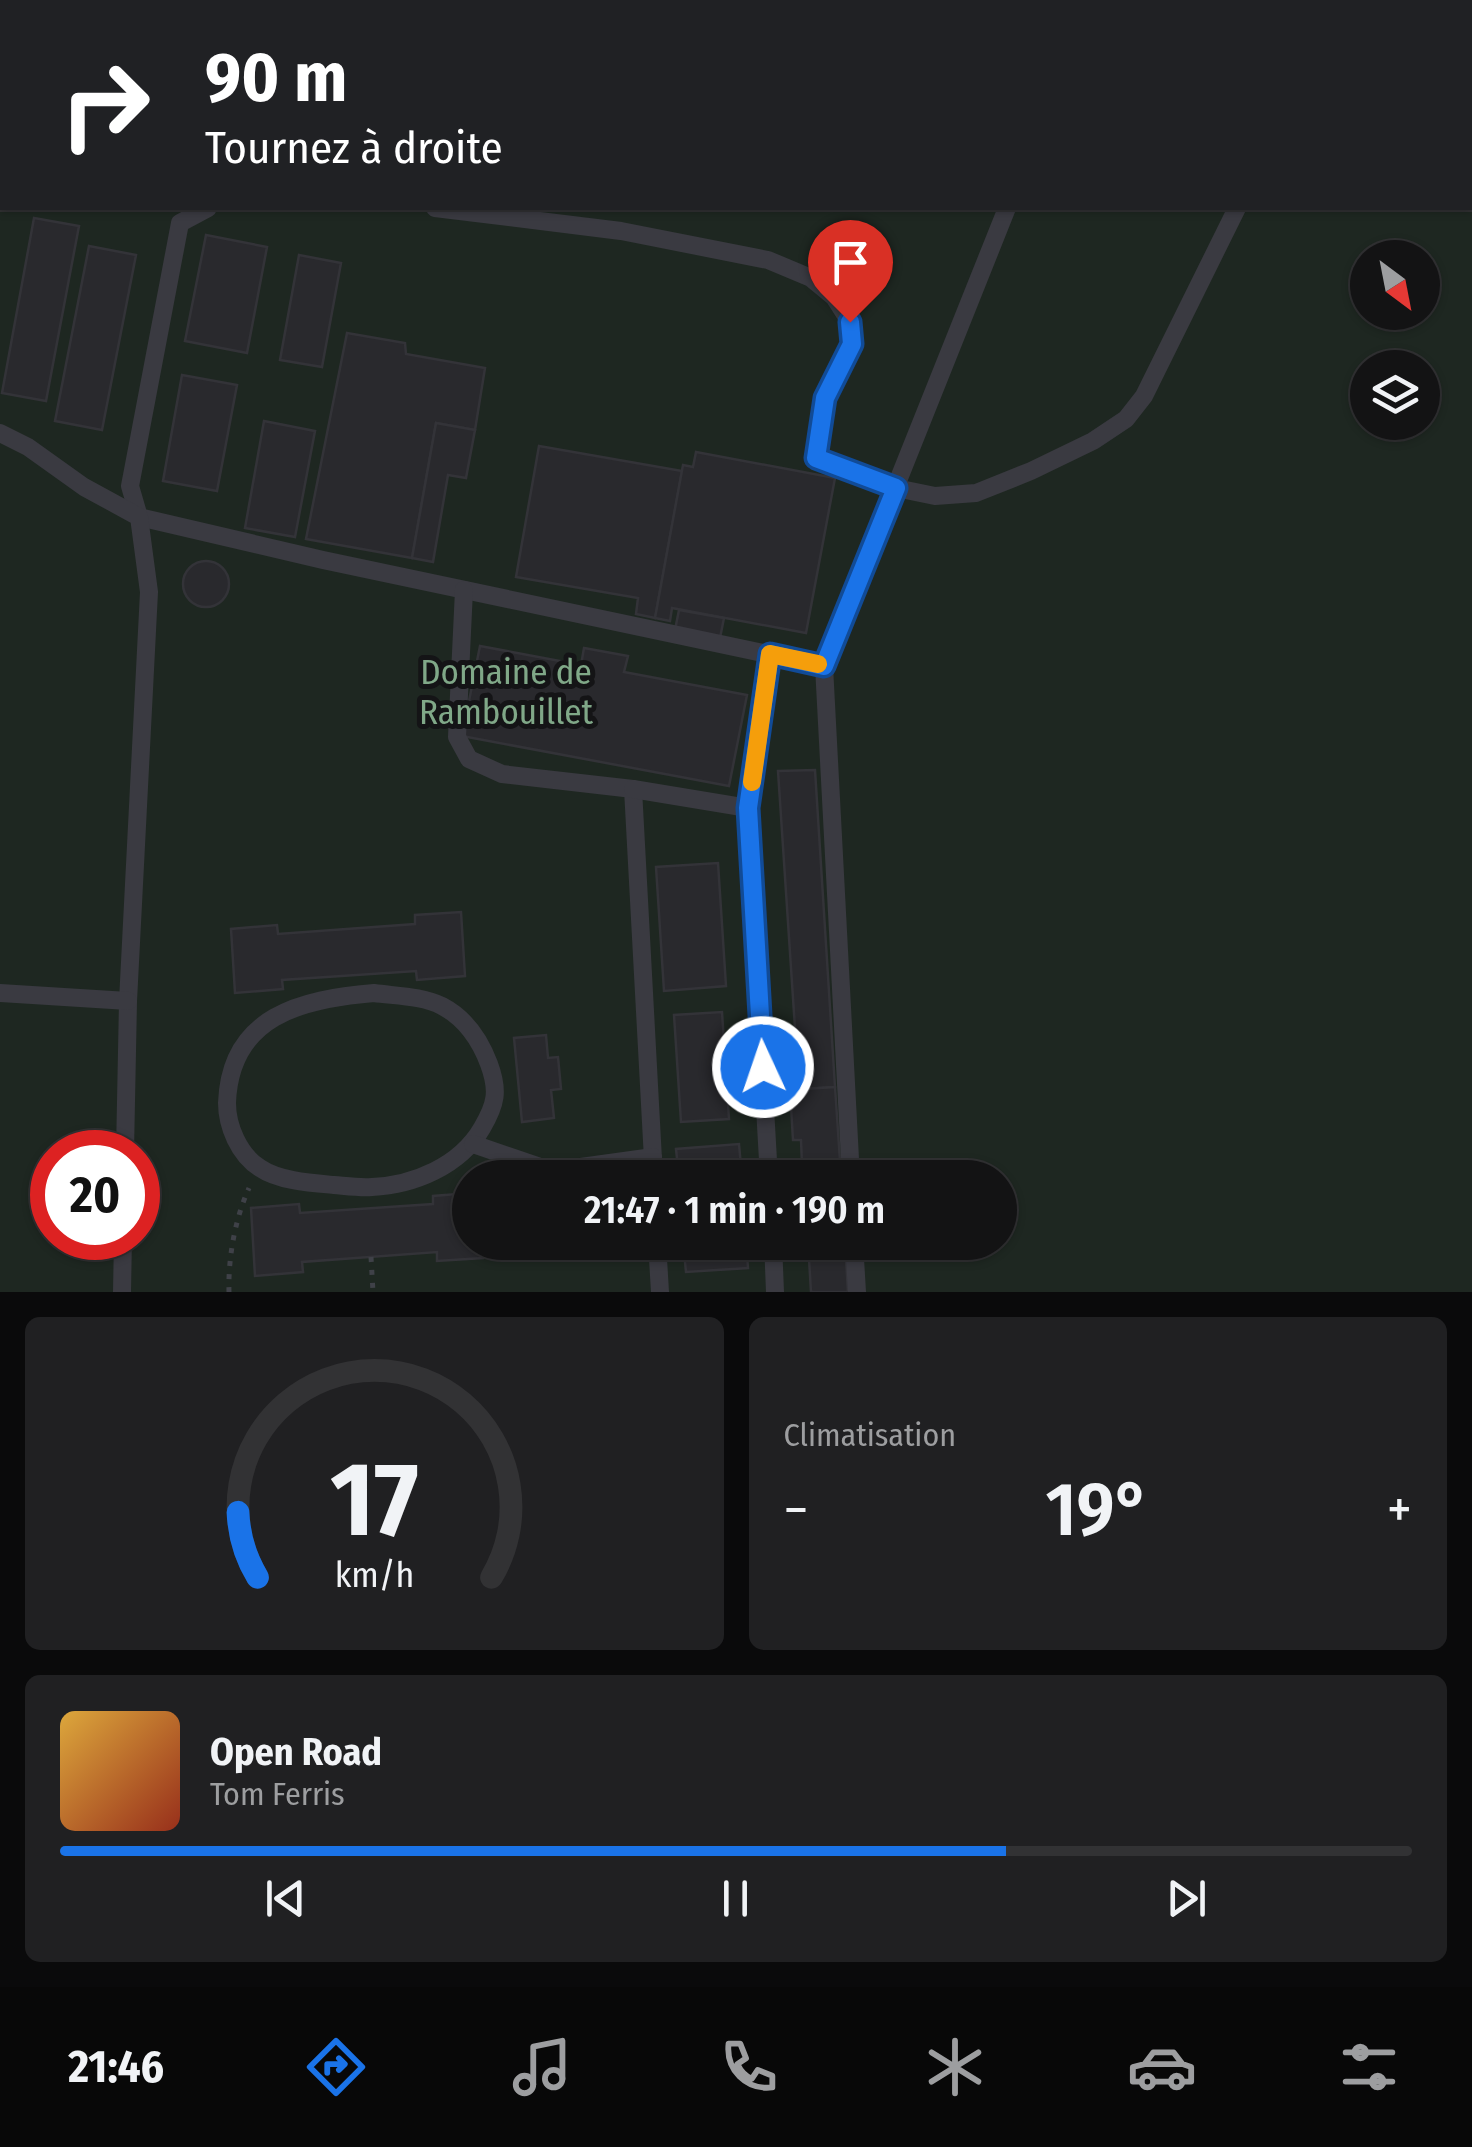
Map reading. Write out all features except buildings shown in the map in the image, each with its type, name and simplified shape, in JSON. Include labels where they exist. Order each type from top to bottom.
[{"type":"lane","points":[[125,1130],[148,592],[139,517],[130,486],[180,223],[204,210]]},
{"type":"lane","points":[[450,210],[636,234],[768,260],[811,278],[834,297],[850,322],[852,344],[825,398],[816,458],[896,488],[935,496],[976,493],[1031,471],[1093,441],[1126,419],[1144,396],[1237,210]]},
{"type":"lane","points":[[850,1160],[824,666],[1006,210]]},
{"type":"lane","points":[[0,434],[28,447],[84,487],[139,517],[824,666]]},
{"type":"lane","points":[[464,590],[457,737],[469,759],[502,774],[633,789],[748,808]]},
{"type":"lane","points":[[768,1160],[748,808],[770,654]]},
{"type":"lane","points":[[633,789],[652,1160]]},
{"type":"lane","points":[[0,993],[128,1001]]},
{"type":"lane","points":[[374,993],[416,999],[440,1004],[463,1020],[483,1046],[494,1076],[494,1107],[473,1144],[444,1167],[411,1180],[373,1187],[323,1184],[258,1168],[236,1142],[227,1118],[228,1082],[239,1050],[252,1034],[278,1016],[343,995],[374,993]]},
{"type":"lane","points":[[473,1144],[552,1170],[652,1157]]},
{"type":"lane","points":[[122,1292],[123,1260]]},
{"type":"lane","points":[[658,1260],[660,1292]]},
{"type":"lane","points":[[774,1260],[776,1292]]},
{"type":"lane","points":[[855,1260],[856,1292]]},
{"type":"path","points":[[229,1292],[228,1274],[241,1207],[258,1168]]},
{"type":"path","points":[[371,1257],[373,1292]]},
{"type":"green space","name":"Domaine de Rambouillet","points":[[0,210],[1472,210],[1472,1292],[0,1292]]},
{"type":"slow traffic","points":[[752,782],[770,654],[818,664]]},
{"type":"route","points":[[763,1067],[748,808],[770,654],[824,666],[896,488],[816,458],[825,398],[852,344],[850,322]]}]
